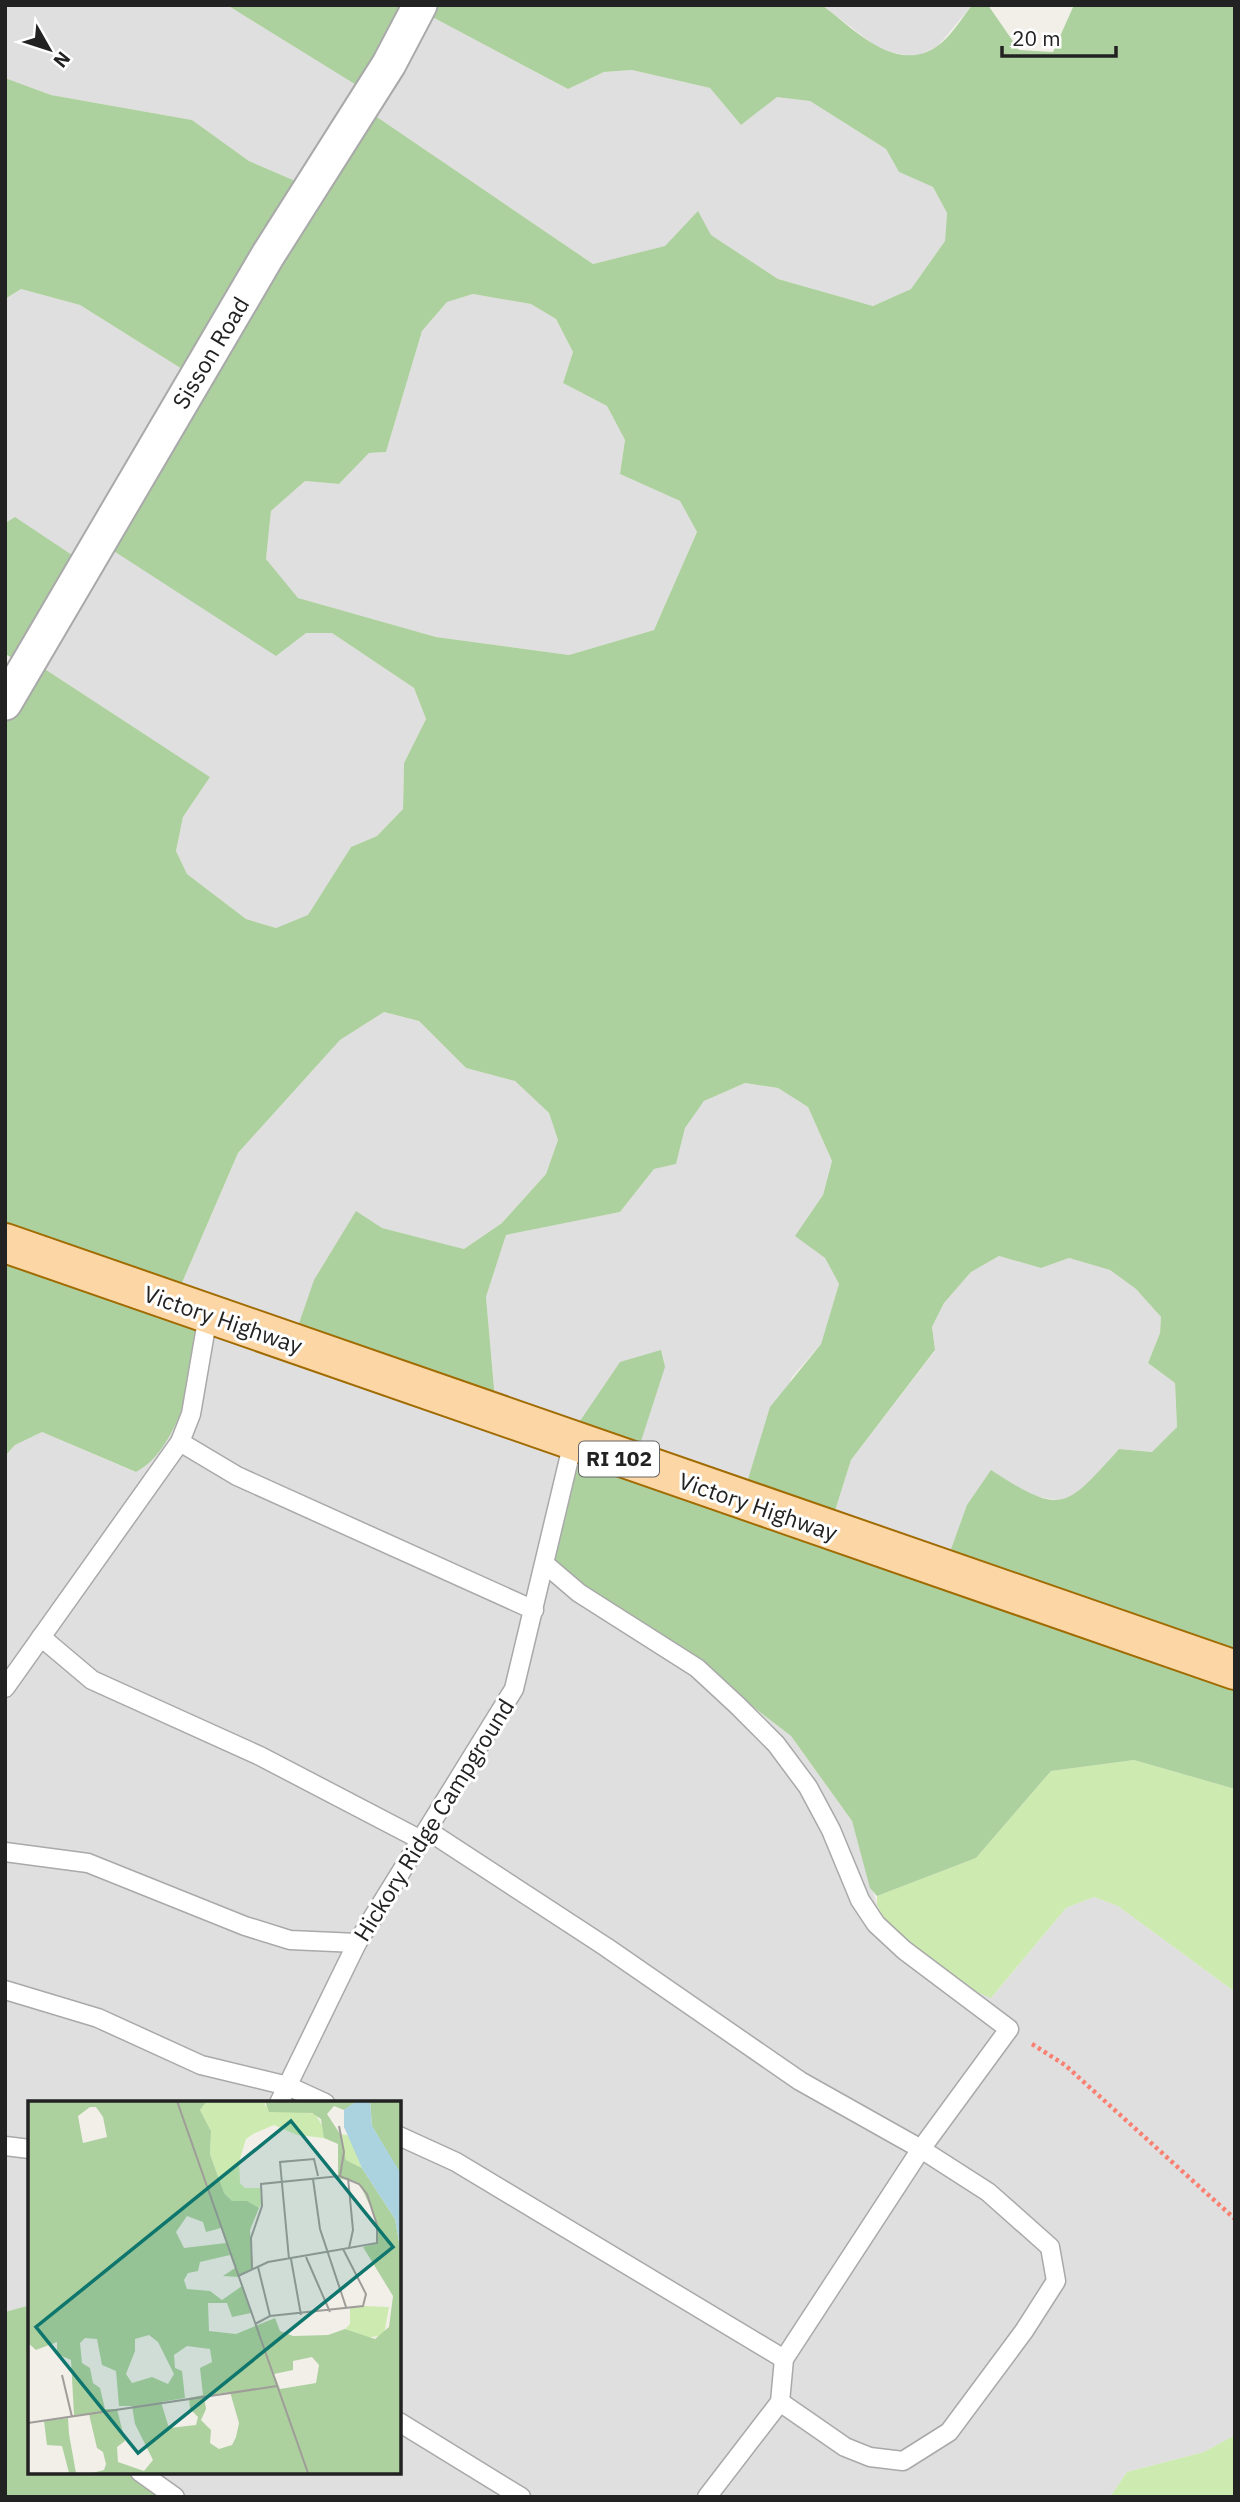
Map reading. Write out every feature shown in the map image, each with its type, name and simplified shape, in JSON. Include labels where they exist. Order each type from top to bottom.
[{"type":"main road","name":"Victory Highway","points":[[5,1243],[573,1443],[1235,1671]]},
{"type":"street","name":"Sisson Road","points":[[5,704],[268,256],[389,64],[420,5]]},
{"type":"lane","points":[[5,1688],[180,1442],[191,1414],[208,1315]]},
{"type":"lane","points":[[180,1442],[237,1476],[534,1610]]},
{"type":"lane","name":"Hickory Ridge Campground","points":[[280,2101],[357,1943],[514,1689],[573,1443]]},
{"type":"lane","points":[[545,1564],[579,1594],[697,1668],[776,1744],[808,1787],[831,1830],[860,1900],[876,1924],[904,1950],[1009,2029],[921,2150],[784,2359],[780,2402],[707,2497]]},
{"type":"lane","points":[[41,1637],[92,1680],[260,1756],[424,1835],[606,1947],[800,2081],[921,2150],[988,2192],[1050,2247],[1056,2281],[1024,2332],[950,2432],[903,2461],[870,2457],[845,2447],[780,2402]]},
{"type":"lane","points":[[5,1852],[88,1863],[245,1926],[290,1940],[357,1943]]},
{"type":"lane","points":[[5,1990],[98,2018],[201,2065],[288,2086],[321,2101]]},
{"type":"lane","points":[[401,2137],[456,2162],[784,2359]]},
{"type":"lane","points":[[5,2146],[28,2149]]},
{"type":"lane","points":[[401,2423],[521,2497]]},
{"type":"lane","points":[[144,2474],[175,2497]]},
{"type":"path","points":[[1009,2029],[1065,2065],[1235,2219]]},
{"type":"shaded area","points":[[5,5],[227,5],[366,91],[421,11],[568,89],[604,72],[632,70],[710,88],[741,125],[777,96],[810,101],[886,149],[899,172],[933,187],[947,213],[945,241],[911,289],[873,306],[778,279],[711,235],[593,264],[374,115],[314,189],[249,161],[192,120],[51,95],[5,78]]},
{"type":"shaded area","points":[[822,5],[972,5],[938,46],[915,57],[881,50]]},
{"type":"shaded area","points":[[21,289],[80,305],[198,379],[109,535],[306,633],[332,633],[414,688],[426,719],[404,763],[403,809],[377,836],[351,847],[308,916],[276,928],[246,919],[187,874],[176,851],[183,817],[210,777],[34,662],[15,517],[5,523],[5,299]]},
{"type":"shaded area","points":[[473,294],[531,304],[556,319],[573,352],[563,383],[607,406],[625,440],[620,474],[680,501],[697,532],[654,630],[569,655],[436,637],[297,598],[266,559],[271,511],[305,481],[339,484],[369,453],[386,452],[422,331],[447,302]]},
{"type":"shaded area","points":[[384,1012],[419,1021],[466,1068],[515,1081],[549,1113],[558,1140],[546,1174],[502,1223],[464,1249],[382,1228],[497,1421],[486,1297],[506,1235],[620,1212],[654,1169],[676,1164],[685,1128],[704,1101],[745,1083],[778,1088],[808,1107],[832,1161],[823,1195],[796,1236],[825,1258],[839,1284],[821,1344],[792,1377],[741,1500],[647,1477],[620,1362],[669,1642],[791,1736],[852,1821],[877,1905],[992,1997],[1066,1908],[1094,1897],[1118,1906],[1235,1992],[1235,2435],[1204,2452],[1127,2472],[1110,2497],[167,2497],[141,2474],[401,2474],[401,2101],[28,2101],[28,2306],[5,2312],[5,1456],[15,1445],[42,1432],[135,1472],[178,1292],[238,1153],[340,1040]]},
{"type":"shaded area","points":[[999,1256],[1041,1268],[1069,1258],[1110,1270],[1136,1289],[1161,1317],[1160,1333],[1148,1363],[1175,1383],[1177,1427],[1152,1452],[1119,1449],[1079,1494],[1063,1501],[1029,1495],[942,1574],[828,1533],[851,1460],[935,1351],[932,1327],[944,1303],[971,1272]]},
{"type":"green space","points":[[227,5],[822,5],[861,36],[890,52],[905,55],[921,54],[936,47],[951,33],[972,5],[988,5],[1019,50],[1053,52],[1074,5],[1235,5],[1235,1789],[1134,1760],[1051,1771],[976,1858],[877,1896],[870,1888],[852,1821],[791,1736],[669,1642],[550,1570],[563,1446],[620,1362],[661,1350],[665,1367],[632,1469],[742,1499],[770,1407],[821,1344],[839,1284],[825,1258],[795,1236],[823,1195],[832,1161],[808,1107],[778,1088],[745,1083],[704,1101],[685,1128],[676,1164],[654,1169],[620,1212],[506,1235],[486,1297],[497,1422],[295,1335],[314,1280],[356,1211],[382,1228],[464,1249],[502,1223],[546,1174],[558,1140],[549,1113],[515,1081],[466,1068],[419,1021],[384,1012],[340,1040],[238,1153],[178,1292],[208,1326],[183,1407],[174,1428],[151,1461],[136,1472],[42,1432],[15,1445],[5,1456],[5,707],[29,667],[5,654],[5,523],[15,517],[84,563],[34,662],[210,777],[183,817],[176,851],[187,874],[246,919],[276,928],[308,915],[351,847],[377,836],[403,809],[404,763],[426,719],[414,688],[332,633],[306,633],[276,656],[106,546],[198,379],[80,305],[21,289],[5,299],[5,78],[51,95],[192,120],[249,161],[314,189],[374,115],[593,264],[665,246],[698,211],[711,235],[778,279],[873,306],[911,289],[945,241],[947,213],[933,187],[899,172],[886,149],[810,101],[777,97],[741,125],[710,88],[632,70],[604,72],[568,89],[421,11],[366,91]],"holes":[[[473,294],[531,304],[556,319],[573,352],[563,383],[607,406],[625,440],[620,474],[680,501],[697,532],[654,630],[569,655],[436,637],[298,598],[266,559],[271,511],[305,481],[339,484],[369,453],[386,452],[422,331],[447,302]],[[999,1256],[1041,1268],[1069,1258],[1110,1270],[1136,1289],[1161,1317],[1160,1333],[1148,1363],[1175,1383],[1177,1427],[1152,1452],[1119,1449],[1086,1484],[1061,1499],[1033,1495],[991,1470],[967,1505],[942,1574],[828,1533],[851,1460],[935,1350],[932,1327],[944,1303],[971,1272]]]},
{"type":"green space","points":[[1134,1760],[1235,1789],[1235,1992],[1118,1906],[1094,1897],[1066,1908],[991,1998],[979,1993],[891,1932],[877,1905],[877,1896],[976,1858],[1051,1771]]},
{"type":"green space","points":[[28,2306],[28,2474],[141,2474],[167,2497],[5,2497],[5,2312]]},
{"type":"green space","points":[[1235,2435],[1235,2497],[1110,2497],[1127,2472],[1204,2452]]}]
